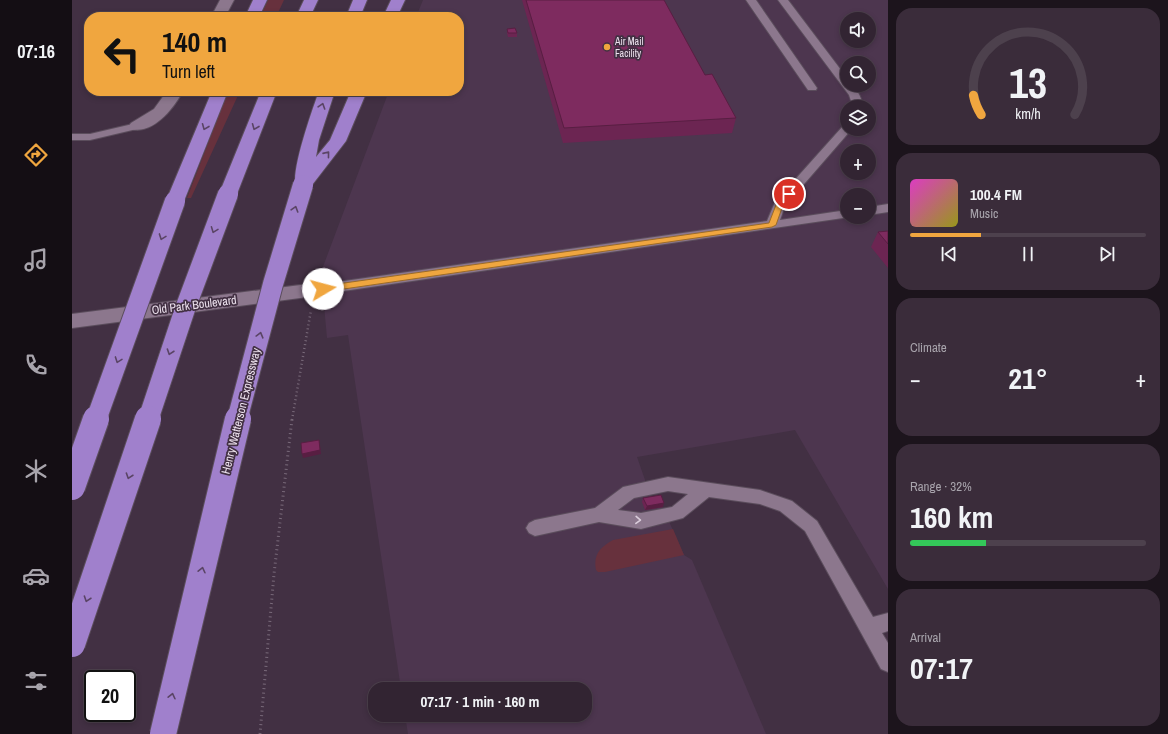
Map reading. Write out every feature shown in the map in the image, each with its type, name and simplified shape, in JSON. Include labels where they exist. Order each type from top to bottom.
[{"type":"highway","points":[[254,12],[260,0]]},
{"type":"highway","points":[[305,12],[311,0]]},
{"type":"highway","points":[[355,12],[360,0]]},
{"type":"highway","points":[[392,12],[398,0]]},
{"type":"highway","points":[[72,487],[176,200],[218,96]]},
{"type":"highway","points":[[72,644],[185,309],[267,96]]},
{"type":"highway","name":"Henry Watterson Expressway","points":[[163,734],[241,406],[273,284],[303,185],[311,140],[325,96]]},
{"type":"highway","points":[[303,185],[338,140],[356,96]]},
{"type":"street","points":[[221,12],[227,0]]},
{"type":"street","points":[[137,126],[156,116],[163,110],[172,96]]},
{"type":"street","name":"Old Park Boulevard","points":[[72,321],[316,290]]},
{"type":"lane","points":[[751,0],[812,88]]},
{"type":"lane","points":[[783,0],[857,100]]},
{"type":"lane","points":[[72,137],[90,137],[137,126]]},
{"type":"lane","points":[[772,225],[780,205],[840,136]]},
{"type":"lane","points":[[876,210],[888,208]]},
{"type":"lane","points":[[316,290],[840,215]]},
{"type":"lane","points":[[599,515],[629,492],[668,484],[760,497],[786,506],[811,526],[888,662]]},
{"type":"lane","points":[[535,528],[599,515],[641,521],[677,513],[705,490]]},
{"type":"lane","points":[[868,627],[888,622]]},
{"type":"path","points":[[260,734],[273,569],[288,443],[316,290]]},
{"type":"shaded area","points":[[268,0],[284,0],[278,12],[262,12]]},
{"type":"shaded area","points":[[423,0],[888,0],[888,589],[795,430],[637,457],[652,500],[659,499],[684,555],[692,560],[766,734],[408,734],[406,722],[592,722],[592,682],[400,682],[348,335],[327,338],[321,272],[387,96],[464,96],[464,12],[418,12]]},
{"type":"shaded area","points":[[226,96],[238,96],[191,198],[187,198]]},
{"type":"shaded area","points":[[673,529],[684,555],[605,572],[598,572],[596,570],[595,565],[598,552],[613,540]]},
{"type":"building","name":"Air Mail Facility","points":[[526,0],[664,0],[705,75],[712,74],[736,118],[564,128]]},
{"type":"building","points":[[515,28],[517,33],[508,33],[507,29]]},
{"type":"building","points":[[888,231],[888,244],[878,232]]},
{"type":"building","points":[[319,440],[320,450],[302,454],[301,443]]},
{"type":"building","points":[[661,495],[664,503],[647,506],[643,498]]},
{"type":"place","name":"Air Mail Facility","points":[[607,47]]},
{"type":"route","points":[[323,289],[772,225],[780,205],[789,194]]}]
